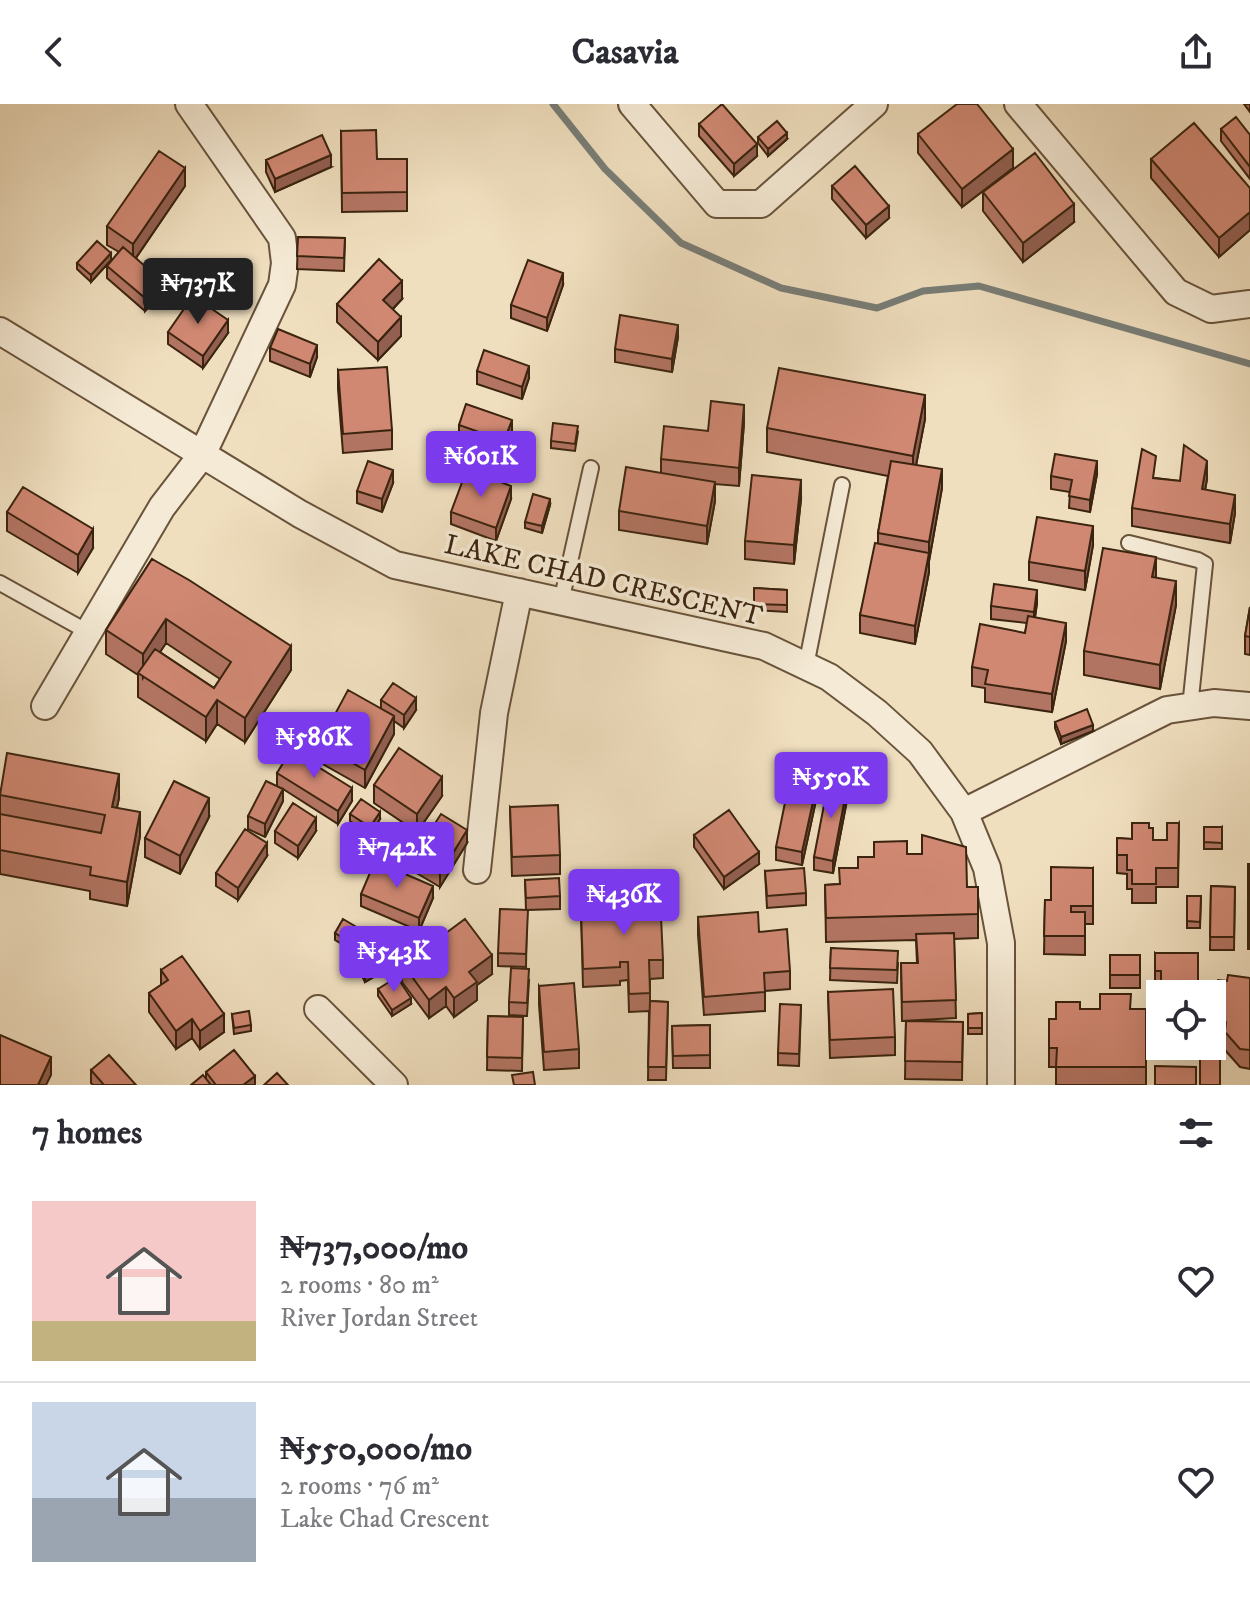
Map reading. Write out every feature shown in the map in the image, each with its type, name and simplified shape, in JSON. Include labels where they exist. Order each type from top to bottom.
[{"type":"street","points":[[45,706],[162,507],[202,455],[282,285],[285,263],[282,238],[189,104]]},
{"type":"street","points":[[632,104],[717,204],[761,204],[874,104]]},
{"type":"street","points":[[1018,104],[1176,292],[1211,309],[1250,304]]},
{"type":"street","name":"LAKE CHAD CRESCENT","points":[[0,331],[300,514],[395,565],[764,646],[829,677],[865,704],[920,752],[964,812],[987,868],[1001,943],[1001,1085]]},
{"type":"street","points":[[477,870],[494,713],[519,592]]},
{"type":"street","points":[[964,812],[1167,710],[1214,703],[1250,706]]},
{"type":"street","points":[[318,1009],[394,1085]]},
{"type":"lane","points":[[561,602],[591,468]]},
{"type":"lane","points":[[806,666],[842,485]]},
{"type":"lane","points":[[1129,543],[1205,564],[1190,707]]},
{"type":"lane","points":[[0,583],[88,632]]},
{"type":"building","points":[[722,104],[757,144],[734,164],[699,124]]},
{"type":"building","points":[[957,104],[977,104],[1013,149],[962,189],[918,134]]},
{"type":"building","points":[[1236,117],[1250,135],[1250,167],[1221,129]]},
{"type":"building","points":[[777,121],[787,133],[768,149],[758,137]]},
{"type":"building","points":[[1194,123],[1250,188],[1250,212],[1219,238],[1151,159]]},
{"type":"building","points":[[376,130],[377,159],[407,159],[407,192],[342,193],[341,131]]},
{"type":"building","points":[[322,135],[331,155],[275,179],[266,160]]},
{"type":"building","points":[[159,151],[185,168],[133,244],[107,226]]},
{"type":"building","points":[[1035,153],[1074,204],[1023,243],[983,192]]},
{"type":"building","points":[[855,166],[889,206],[866,225],[832,186]]},
{"type":"building","points":[[298,237],[345,238],[344,258],[297,256]]},
{"type":"building","points":[[97,241],[111,253],[91,275],[77,263]]},
{"type":"building","points":[[123,247],[161,280],[145,298],[107,266]]},
{"type":"building","points":[[379,259],[402,281],[383,300],[401,317],[378,342],[337,304]]},
{"type":"building","points":[[528,260],[563,273],[547,318],[511,305]]},
{"type":"building","points":[[193,296],[228,320],[203,356],[168,332]]},
{"type":"building","points":[[620,315],[678,325],[672,359],[615,349]]},
{"type":"building","points":[[278,329],[317,345],[310,364],[270,348]]},
{"type":"building","points":[[484,350],[529,366],[522,387],[477,371]]},
{"type":"building","points":[[387,367],[392,430],[343,434],[338,370]]},
{"type":"building","points":[[779,368],[925,395],[913,456],[767,428]]},
{"type":"building","points":[[711,401],[744,405],[739,468],[661,459],[664,426],[708,431]]},
{"type":"building","points":[[466,404],[512,420],[504,441],[459,425]]},
{"type":"building","points":[[553,423],[578,426],[575,444],[551,441]]},
{"type":"building","points":[[1184,445],[1207,461],[1202,489],[1235,495],[1230,524],[1132,508],[1142,449],[1156,456],[1153,478],[1180,481]]},
{"type":"building","points":[[1055,454],[1097,461],[1090,500],[1069,496],[1072,480],[1051,476]]},
{"type":"building","points":[[368,461],[393,470],[382,499],[357,491]]},
{"type":"building","points":[[891,461],[942,469],[929,542],[878,533]]},
{"type":"building","points":[[626,467],[715,482],[707,526],[619,511]]},
{"type":"building","points":[[467,469],[511,486],[496,528],[451,512]]},
{"type":"building","points":[[752,475],[801,480],[794,545],[745,541]]},
{"type":"building","points":[[23,487],[93,529],[78,555],[7,512]]},
{"type":"building","points":[[533,494],[550,499],[542,526],[525,522]]},
{"type":"building","points":[[1037,517],[1093,526],[1085,571],[1029,562]]},
{"type":"building","points":[[875,543],[929,553],[915,626],[860,615]]},
{"type":"building","points":[[1103,548],[1156,557],[1152,577],[1176,581],[1160,665],[1084,651]]},
{"type":"building","points":[[152,559],[291,646],[245,718],[217,700],[206,717],[138,673],[155,649],[214,688],[231,662],[166,619],[143,654],[106,630]]},
{"type":"building","points":[[994,584],[1037,590],[1034,612],[991,606]]},
{"type":"building","points":[[754,588],[787,590],[787,605],[754,604]]},
{"type":"building","points":[[1250,607],[1250,637],[1245,636]]},
{"type":"building","points":[[1028,616],[1066,623],[1052,694],[985,684],[988,670],[972,667],[980,624],[1025,633]]},
{"type":"building","points":[[393,683],[416,698],[404,715],[381,700]]},
{"type":"building","points":[[348,690],[394,716],[365,770],[319,744]]},
{"type":"building","points":[[1087,709],[1093,725],[1061,737],[1055,722]]},
{"type":"building","points":[[399,748],[442,777],[417,814],[374,785]]},
{"type":"building","points":[[291,750],[352,788],[338,811],[277,773]]},
{"type":"building","points":[[7,753],[119,774],[112,807],[140,812],[127,882],[90,875],[91,867],[0,850],[0,814],[101,833],[105,815],[0,795]]},
{"type":"building","points":[[791,773],[818,779],[802,852],[776,847]]},
{"type":"building","points":[[829,779],[848,782],[833,861],[814,857]]},
{"type":"building","points":[[174,781],[209,798],[180,856],[145,838]]},
{"type":"building","points":[[266,781],[283,789],[265,824],[248,816]]},
{"type":"building","points":[[361,799],[380,812],[370,827],[350,814]]},
{"type":"building","points":[[293,803],[316,818],[298,846],[275,831]]},
{"type":"building","points":[[558,805],[560,855],[512,857],[510,807]]},
{"type":"building","points":[[729,810],[759,852],[724,877],[694,835]]},
{"type":"building","points":[[441,814],[467,830],[440,874],[413,858]]},
{"type":"building","points":[[1132,823],[1149,823],[1149,828],[1153,828],[1153,840],[1167,840],[1167,823],[1179,823],[1178,868],[1156,868],[1156,884],[1132,884],[1132,870],[1127,870],[1127,855],[1117,855],[1117,838],[1132,839]]},
{"type":"building","points":[[1204,827],[1222,827],[1222,843],[1204,842]]},
{"type":"building","points":[[245,829],[267,843],[238,888],[216,873]]},
{"type":"building","points":[[394,831],[410,846],[399,857],[384,842]]},
{"type":"building","points":[[922,835],[966,847],[967,887],[978,887],[978,914],[826,918],[825,885],[840,884],[839,868],[858,868],[858,857],[874,857],[874,842],[907,841],[907,854],[922,854]]},
{"type":"building","points":[[375,861],[433,886],[419,918],[361,894]]},
{"type":"building","points":[[1250,864],[1250,930],[1248,930]]},
{"type":"building","points":[[1051,867],[1093,868],[1093,906],[1071,906],[1071,912],[1085,912],[1085,936],[1044,936],[1045,900],[1051,900]]},
{"type":"building","points":[[804,868],[806,893],[767,896],[765,871]]},
{"type":"building","points":[[559,878],[560,896],[526,898],[525,880]]},
{"type":"building","points":[[1211,886],[1235,887],[1234,937],[1210,937]]},
{"type":"building","points":[[660,895],[663,960],[649,960],[650,993],[629,994],[628,962],[620,962],[620,967],[583,969],[581,912],[596,911],[595,898]]},
{"type":"building","points":[[1187,896],[1201,896],[1200,922],[1187,921]]},
{"type":"building","points":[[500,909],[528,910],[526,954],[498,953]]},
{"type":"building","points":[[758,912],[759,932],[787,929],[790,971],[764,973],[765,992],[704,997],[698,917]]},
{"type":"building","points":[[343,919],[365,932],[357,947],[335,933]]},
{"type":"building","points":[[465,919],[492,955],[469,972],[477,982],[454,998],[446,987],[429,1000],[402,963],[420,951],[414,944],[435,929],[442,936]]},
{"type":"building","points":[[954,933],[956,1000],[902,1002],[901,963],[918,963],[916,934]]},
{"type":"building","points":[[390,948],[396,958],[365,975],[360,966]]},
{"type":"building","points":[[831,948],[898,951],[897,970],[830,968]]},
{"type":"building","points":[[1155,953],[1198,953],[1198,980],[1161,980],[1161,971],[1155,971]]},
{"type":"building","points":[[1110,955],[1140,955],[1140,975],[1110,975]]},
{"type":"building","points":[[182,956],[224,1014],[200,1031],[192,1019],[176,1031],[149,993],[168,980],[161,970]]},
{"type":"building","points":[[511,968],[529,969],[527,1003],[509,1002]]},
{"type":"building","points":[[1228,975],[1250,978],[1250,1050],[1240,1049],[1226,1033]]},
{"type":"building","points":[[397,977],[411,998],[392,1010],[378,989]]},
{"type":"building","points":[[574,983],[579,1049],[544,1052],[539,986]]},
{"type":"building","points":[[893,989],[895,1037],[830,1040],[828,992]]},
{"type":"building","points":[[1100,994],[1131,994],[1130,1009],[1146,1009],[1146,1067],[1056,1067],[1057,1048],[1049,1048],[1049,1019],[1056,1019],[1056,1002],[1080,1002],[1080,1009],[1100,1009]]},
{"type":"building","points":[[650,1001],[668,1002],[666,1067],[648,1067]]},
{"type":"building","points":[[780,1004],[801,1005],[799,1054],[778,1053]]},
{"type":"building","points":[[249,1011],[251,1025],[234,1028],[232,1014]]},
{"type":"building","points":[[982,1013],[982,1028],[968,1028],[968,1014]]},
{"type":"building","points":[[488,1016],[523,1017],[522,1058],[487,1057]]},
{"type":"building","points":[[906,1021],[963,1022],[962,1062],[905,1061]]},
{"type":"building","points":[[710,1025],[710,1055],[673,1056],[672,1026]]},
{"type":"building","points":[[0,1035],[51,1057],[38,1085],[0,1085]]},
{"type":"building","points":[[234,1050],[255,1076],[243,1085],[216,1085],[206,1072]]},
{"type":"building","points":[[109,1055],[136,1085],[104,1085],[91,1070]]},
{"type":"building","points":[[1200,1060],[1220,1060],[1220,1085],[1200,1085]]},
{"type":"building","points":[[1155,1066],[1196,1067],[1196,1085],[1155,1085]]},
{"type":"building","points":[[533,1072],[535,1085],[514,1085],[512,1075]]},
{"type":"building","points":[[277,1073],[288,1085],[264,1085]]},
{"type":"building","points":[[203,1075],[211,1085],[191,1085]]},
{"type":"waterway","points":[[553,104],[605,169],[681,243],[781,288],[877,308],[923,291],[979,286],[1250,364]]}]
